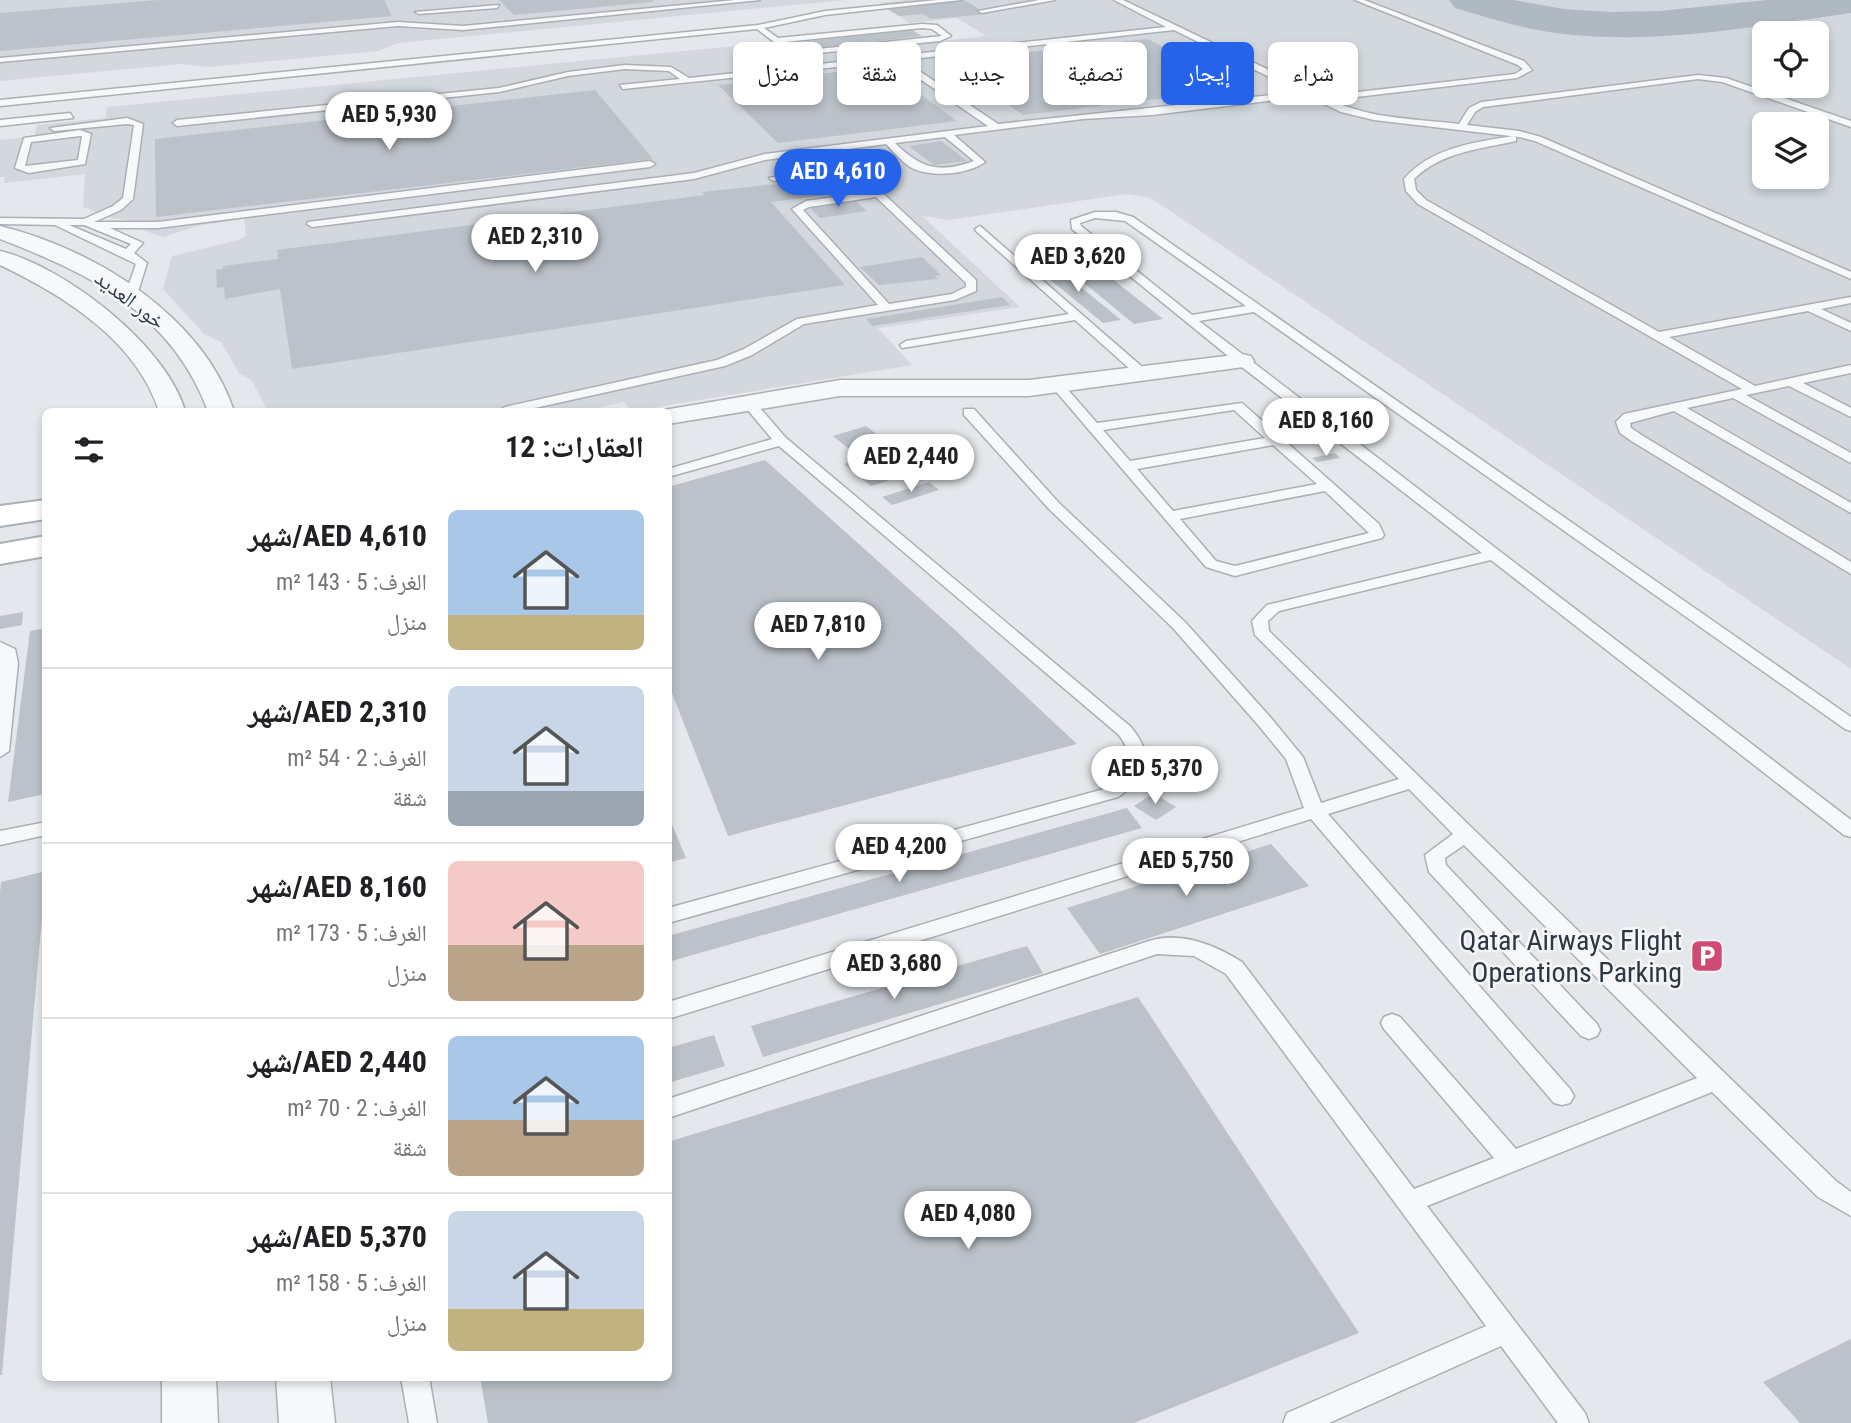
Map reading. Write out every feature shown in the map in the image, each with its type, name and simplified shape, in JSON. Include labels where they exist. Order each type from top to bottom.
[{"type":"main road","points":[[0,516],[42,510]]},
{"type":"main road","points":[[0,554],[42,547]]},
{"type":"street","name":"خور العديد","points":[[0,232],[79,264],[131,295],[164,324],[191,355],[211,387],[220,408]]},
{"type":"street","name":"خور العديد","points":[[0,257],[63,288],[106,320],[127,339],[143,359],[159,383],[171,408]]},
{"type":"street","points":[[672,415],[856,386],[1008,389],[1058,386],[1241,361]]},
{"type":"street","points":[[189,1381],[190,1423]]},
{"type":"street","points":[[303,1381],[307,1423]]},
{"type":"lane","points":[[412,0],[424,24]]},
{"type":"lane","points":[[0,60],[133,48],[135,53],[146,54],[183,50],[194,43],[347,28],[424,24],[463,28],[757,0]]},
{"type":"lane","points":[[758,27],[813,15],[958,0]]},
{"type":"lane","points":[[1023,0],[1034,4]]},
{"type":"lane","points":[[988,1],[995,5],[986,10],[1052,0]]},
{"type":"lane","points":[[1116,0],[1268,73]]},
{"type":"lane","points":[[1358,95],[1517,75],[1528,70],[1521,64],[1359,0]]},
{"type":"lane","points":[[419,12],[497,6]]},
{"type":"lane","points":[[856,10],[869,11],[878,17]]},
{"type":"lane","points":[[0,103],[758,27],[815,27],[914,17]]},
{"type":"lane","points":[[758,27],[793,52],[804,53],[940,39],[947,36],[934,27],[922,26],[778,40]]},
{"type":"lane","points":[[228,45],[337,35],[348,32],[347,28]]},
{"type":"lane","points":[[921,55],[1175,29]]},
{"type":"lane","points":[[623,88],[837,64]]},
{"type":"lane","points":[[177,123],[499,90],[568,74],[625,67],[651,66],[671,69],[687,81]]},
{"type":"lane","points":[[921,76],[997,128]]},
{"type":"lane","points":[[1462,127],[1472,110],[1481,105],[1698,78],[1723,80],[1851,124]]},
{"type":"lane","points":[[312,225],[694,176],[765,157],[1268,98]]},
{"type":"lane","points":[[18,121],[21,101]]},
{"type":"lane","points":[[1337,105],[1362,115],[1530,136],[1851,276]]},
{"type":"lane","points":[[0,123],[18,121],[54,127],[87,133],[82,162],[29,170],[20,168],[27,140],[54,127],[98,113]]},
{"type":"lane","points":[[54,127],[121,121],[139,124],[128,199],[90,224]]},
{"type":"lane","points":[[922,169],[940,169],[980,162],[947,134]]},
{"type":"lane","points":[[1530,136],[1483,144],[1427,162],[1409,179],[1411,191],[1422,202],[1753,390]]},
{"type":"lane","points":[[888,141],[922,169],[925,176],[936,182]]},
{"type":"lane","points":[[0,221],[147,226],[650,164]]},
{"type":"lane","points":[[518,408],[721,363],[748,352],[777,332],[801,321],[955,297],[968,292],[973,285],[859,175],[847,171],[774,178]]},
{"type":"lane","points":[[880,194],[806,204],[797,209],[887,308]]},
{"type":"lane","points":[[128,254],[138,243],[175,229],[243,214]]},
{"type":"lane","points":[[1851,725],[1129,219],[1116,215],[1096,215],[1075,222],[1076,227],[1241,361],[1851,830]]},
{"type":"lane","points":[[55,223],[128,254],[142,264],[131,295]]},
{"type":"lane","points":[[90,224],[138,243]]},
{"type":"lane","points":[[980,229],[1144,375]]},
{"type":"lane","points":[[1657,336],[1851,300]]},
{"type":"lane","points":[[1189,319],[1255,308]]},
{"type":"lane","points":[[1810,308],[1851,327]]},
{"type":"lane","points":[[906,345],[1079,316]]},
{"type":"lane","points":[[1849,371],[1629,417],[1623,422],[1625,430],[1851,569]]},
{"type":"lane","points":[[1791,382],[1851,412]]},
{"type":"lane","points":[[1058,386],[1211,564],[1235,570],[1375,538],[1377,535],[1374,527],[1241,408],[1232,405],[1095,428]]},
{"type":"lane","points":[[1734,394],[1851,459]]},
{"type":"lane","points":[[672,915],[1111,793],[1127,784],[1137,771],[1140,757],[1135,743],[1125,731],[781,441],[748,403]]},
{"type":"lane","points":[[1676,407],[1851,509]]},
{"type":"lane","points":[[969,412],[1054,506],[1179,625],[1265,722],[1294,757],[1315,811],[1562,1096]]},
{"type":"lane","points":[[1128,466],[1277,440]]},
{"type":"lane","points":[[672,472],[781,441]]},
{"type":"lane","points":[[1170,516],[1329,486]]},
{"type":"lane","points":[[1494,555],[1273,608],[1262,615],[1259,623],[1261,632],[1715,1081],[1827,1189],[1851,1205]]},
{"type":"lane","points":[[0,647],[9,653],[10,663],[0,751]]},
{"type":"lane","points":[[672,1010],[1410,782]]},
{"type":"lane","points":[[0,838],[42,829]]},
{"type":"lane","points":[[1465,835],[1436,855],[1436,867],[1589,1030]]},
{"type":"lane","points":[[672,1108],[1156,946],[1177,944],[1197,947],[1234,968],[1575,1423]]},
{"type":"lane","points":[[1392,1023],[1512,1162]]},
{"type":"lane","points":[[1408,1203],[1715,1081]]},
{"type":"lane","points":[[1297,1423],[1507,1330]]},
{"type":"lane","points":[[416,1381],[423,1423]]},
{"type":"shaded area","points":[[0,0],[846,0],[398,43],[378,51],[210,67],[181,64],[0,81]]},
{"type":"shaded area","points":[[906,0],[1851,0],[1851,669],[1151,198],[1126,194],[949,220],[922,216],[1020,307],[878,328],[912,365],[651,408],[630,408],[623,402],[598,408],[266,408],[251,380],[239,373],[221,342],[204,334],[163,289],[172,256],[239,240],[246,236],[244,219],[198,226],[163,237],[131,226],[135,221],[111,218],[83,207],[85,174],[4,183],[5,177],[0,177],[0,140],[34,136],[37,125],[106,118],[107,107],[733,46],[733,105],[823,105],[823,55],[837,53],[837,105],[921,105],[921,44],[986,36],[957,18],[909,23],[880,3]]},
{"type":"building","points":[[159,0],[384,0],[392,16],[0,51],[0,13]]},
{"type":"building","points":[[499,0],[653,0],[653,2],[514,15]]},
{"type":"building","points":[[964,0],[988,14],[931,19],[923,14],[899,16],[886,8]]},
{"type":"building","points":[[912,30],[922,36],[870,42],[837,42],[837,46],[823,47],[823,42],[800,42]]},
{"type":"building","points":[[1148,39],[1161,46],[1161,99],[1147,100],[1147,42],[1120,42]]},
{"type":"building","points":[[1043,50],[1043,105],[1107,105],[1023,115],[1009,105],[1029,105],[1029,52]]},
{"type":"building","points":[[837,72],[837,105],[921,105],[921,95],[957,121],[778,143],[739,105],[823,105],[823,74]]},
{"type":"building","points":[[733,83],[733,100],[718,85]]},
{"type":"building","points":[[595,90],[653,159],[156,217],[155,139]]},
{"type":"building","points":[[941,141],[967,161],[934,165],[909,146]]},
{"type":"building","points":[[786,183],[825,183],[836,194],[771,202],[845,285],[292,369],[280,289],[225,299],[224,287],[217,288],[216,270],[223,269],[223,266],[278,259],[277,250]]},
{"type":"building","points":[[855,200],[867,211],[820,218],[809,207]]},
{"type":"building","points":[[1058,236],[1163,319],[1134,324],[1032,240]]},
{"type":"building","points":[[922,257],[941,275],[935,276],[938,279],[879,285],[860,267]]},
{"type":"building","points":[[1054,265],[1121,320],[1103,323],[1036,268]]},
{"type":"building","points":[[1002,297],[1010,305],[872,326],[866,319]]},
{"type":"building","points":[[866,426],[886,442],[853,452],[833,436]]},
{"type":"building","points":[[894,448],[922,470],[902,476],[874,454]]},
{"type":"building","points":[[1335,453],[1340,458],[1317,462],[1312,458]]},
{"type":"building","points":[[861,459],[888,481],[871,486],[844,464]]},
{"type":"building","points":[[765,460],[955,630],[1077,744],[728,836],[672,693],[672,486]]},
{"type":"building","points":[[929,482],[939,490],[892,505],[882,497]]},
{"type":"building","points":[[23,612],[22,625],[0,629],[0,616]]},
{"type":"building","points":[[42,629],[42,795],[8,802],[30,631]]},
{"type":"building","points":[[1154,793],[1176,807],[1156,820],[1134,806]]},
{"type":"building","points":[[1127,808],[1142,828],[672,961],[672,935]]},
{"type":"building","points":[[672,825],[686,858],[672,862]]},
{"type":"building","points":[[1271,844],[1309,886],[1100,954],[1067,908]]},
{"type":"building","points":[[42,872],[42,917],[0,1375],[0,892],[1,882]]},
{"type":"building","points":[[1027,946],[1043,973],[763,1057],[751,1026]]},
{"type":"building","points":[[1138,997],[1359,1333],[1134,1423],[488,1423],[481,1381],[672,1381],[672,1141]]},
{"type":"building","points":[[714,1035],[725,1066],[672,1082],[672,1047]]},
{"type":"building","points":[[1851,1339],[1851,1423],[1800,1423],[1763,1382]]},
{"type":"taxiway","points":[[1469,0],[1517,14],[1611,24],[1706,20],[1851,1]]},
{"type":"place","name":"Qatar Airways Flight Operations Parking","points":[[1707,956]]}]
